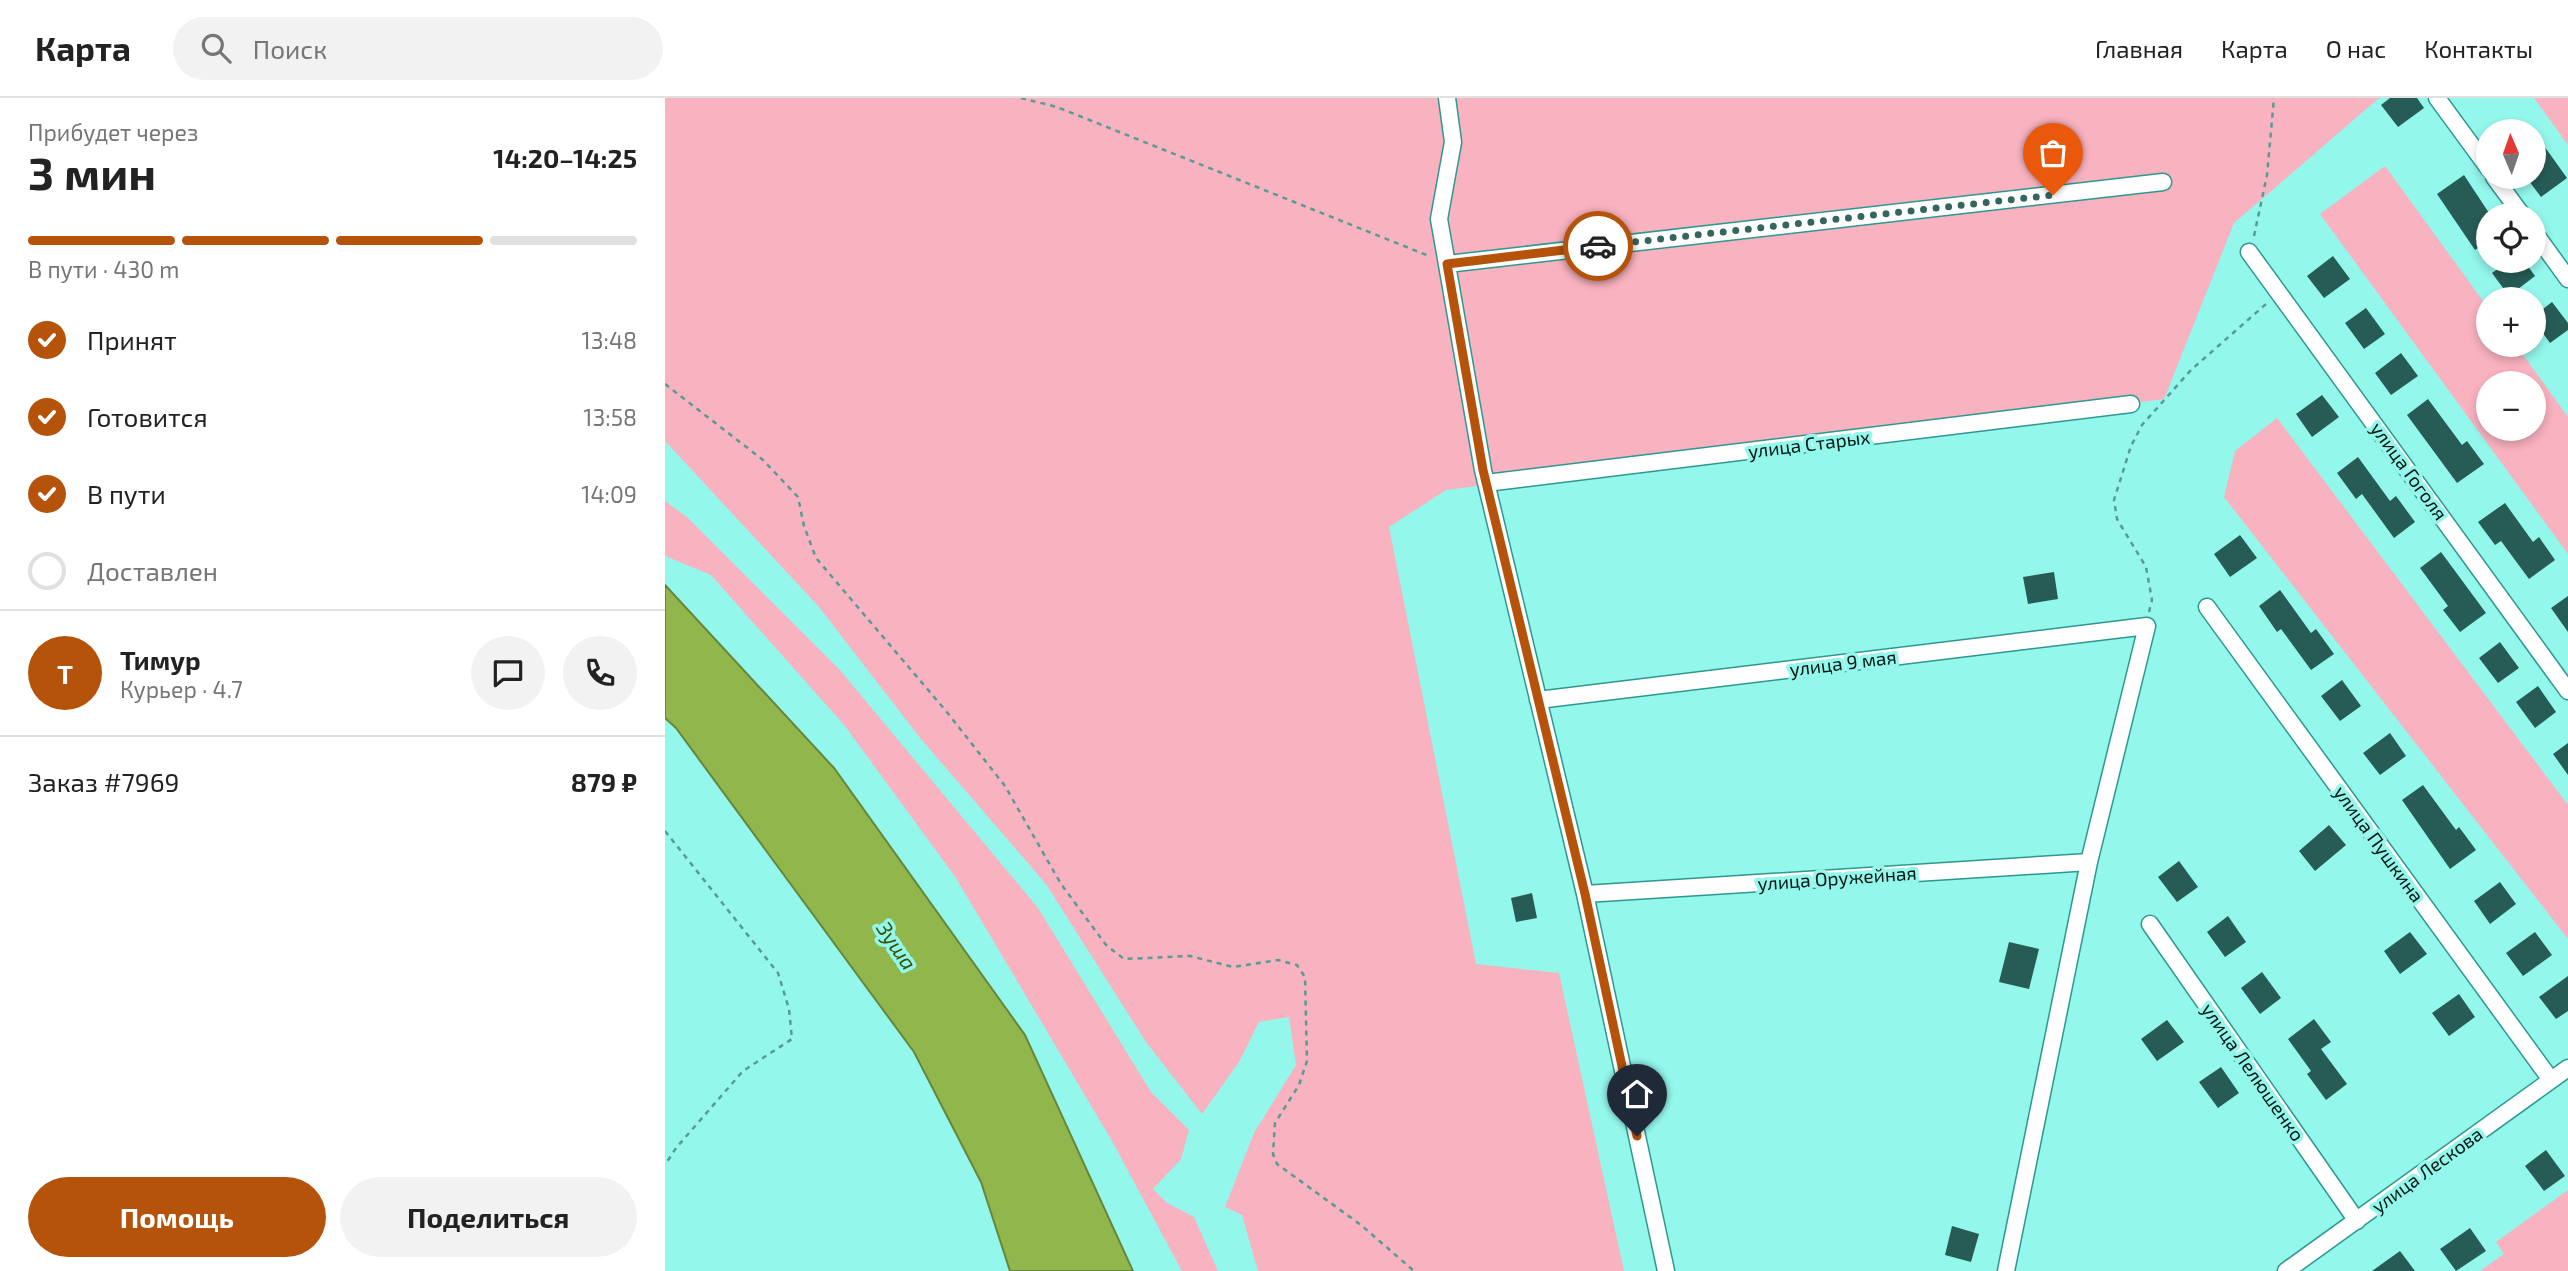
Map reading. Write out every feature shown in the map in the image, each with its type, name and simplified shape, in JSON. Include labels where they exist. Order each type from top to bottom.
[{"type":"street","points":[[1447,98],[1453,142],[1439,219],[1486,483],[1585,894],[1666,1271]]},
{"type":"street","points":[[2437,98],[2476,151]]},
{"type":"street","points":[[1447,264],[2163,182]]},
{"type":"street","points":[[2546,249],[2568,279]]},
{"type":"street","name":"улица Гоголя","points":[[2249,252],[2568,691]]},
{"type":"street","name":"улица Старых","points":[[1486,483],[2131,404]]},
{"type":"street","name":"улица Пушкина","points":[[2207,607],[2551,1080]]},
{"type":"street","points":[[2006,1271],[2089,862],[2147,626]]},
{"type":"street","name":"улица 9 мая","points":[[1538,700],[2147,626]]},
{"type":"street","name":"улица Оружейная","points":[[1585,894],[2089,862]]},
{"type":"street","name":"улица Лелюшенко","points":[[2150,924],[2357,1221]]},
{"type":"street","name":"улица Лескова","points":[[2286,1271],[2568,1068]]},
{"type":"path","points":[[1021,98],[1057,107],[1447,264]]},
{"type":"path","points":[[2249,252],[2262,212],[2274,98]]},
{"type":"path","points":[[2147,626],[2152,600],[2146,567],[2117,519],[2113,500],[2131,446],[2142,425],[2191,370],[2279,293]]},
{"type":"path","points":[[665,384],[763,460],[798,497],[816,558],[1005,786],[1061,884],[1107,945],[1124,959],[1190,956],[1233,967],[1277,960],[1297,965],[1305,977],[1307,1061],[1299,1085],[1275,1123],[1273,1154],[1277,1164],[1361,1225],[1414,1271]]},
{"type":"path","points":[[665,831],[778,973],[789,1009],[792,1039],[743,1071],[676,1148],[665,1165]]},
{"type":"shaded area","points":[[665,98],[2379,98],[2234,223],[2164,399],[1446,490],[1389,527],[1476,964],[1559,973],[1624,1271],[1258,1271],[1242,1215],[1225,1207],[1254,1133],[1296,1065],[1289,1017],[1259,1022],[1239,1062],[1202,1114],[1146,1042],[1046,884],[921,739],[819,607],[665,441]]},
{"type":"shaded area","points":[[2534,98],[2568,98],[2568,145]]},
{"type":"shaded area","points":[[2385,166],[2476,291],[2476,357],[2525,357],[2535,371],[2476,371],[2476,428],[2320,214]]},
{"type":"shaded area","points":[[2546,387],[2568,417],[2568,554],[2486,441],[2546,441]]},
{"type":"shaded area","points":[[2277,418],[2568,805],[2568,939],[2224,497],[2235,451]]},
{"type":"shaded area","points":[[665,501],[688,518],[839,669],[1038,908],[1151,1092],[1189,1130],[1181,1159],[1153,1189],[1167,1203],[1194,1217],[1218,1271],[1182,1271],[1112,1141],[956,878],[845,726],[711,575],[665,556]]},
{"type":"shaded area","points":[[2568,1190],[2568,1271],[2480,1271],[2504,1254],[2496,1242]]},
{"type":"water","name":"Зуша","points":[[665,585],[834,768],[1025,1035],[1133,1271],[1010,1271],[981,1182],[914,1052],[676,728],[665,718]]},
{"type":"building","points":[[2390,98],[2417,98],[2424,108],[2398,127],[2381,105]]},
{"type":"building","points":[[2546,149],[2567,178],[2541,197],[2535,189],[2546,189]]},
{"type":"building","points":[[2464,175],[2482,203],[2476,203],[2475,250],[2437,194]]},
{"type":"building","points":[[2333,256],[2350,279],[2324,298],[2307,276]]},
{"type":"building","points":[[2492,273],[2533,273],[2535,276],[2521,287],[2502,287]]},
{"type":"building","points":[[2552,302],[2568,323],[2568,330],[2550,343],[2546,338],[2546,307]]},
{"type":"building","points":[[2366,308],[2385,334],[2364,349],[2345,323]]},
{"type":"building","points":[[2401,353],[2418,376],[2391,395],[2375,373]]},
{"type":"building","points":[[2322,395],[2339,417],[2312,437],[2296,414]]},
{"type":"building","points":[[2428,399],[2462,445],[2467,441],[2484,464],[2457,483],[2407,415]]},
{"type":"building","points":[[2358,457],[2390,501],[2396,496],[2415,522],[2394,538],[2362,494],[2356,499],[2337,473]]},
{"type":"building","points":[[2505,503],[2533,542],[2539,537],[2555,560],[2529,579],[2501,541],[2495,545],[2478,522]]},
{"type":"building","points":[[2240,535],[2257,558],[2230,577],[2214,554]]},
{"type":"building","points":[[2441,552],[2486,613],[2460,632],[2443,610],[2448,606],[2420,568]]},
{"type":"building","points":[[2054,572],[2058,599],[2028,604],[2023,577]]},
{"type":"building","points":[[2280,590],[2311,633],[2316,629],[2334,654],[2311,670],[2281,629],[2277,632],[2259,606]]},
{"type":"building","points":[[2568,596],[2568,632],[2551,608]]},
{"type":"building","points":[[2500,642],[2519,668],[2498,683],[2479,658]]},
{"type":"building","points":[[2342,680],[2361,706],[2340,721],[2321,696]]},
{"type":"building","points":[[2538,686],[2556,712],[2535,728],[2516,702]]},
{"type":"building","points":[[2390,733],[2406,756],[2380,775],[2363,753]]},
{"type":"building","points":[[2568,743],[2568,775],[2553,754]]},
{"type":"building","points":[[2423,785],[2456,830],[2459,827],[2476,850],[2450,869],[2402,800]]},
{"type":"building","points":[[2329,825],[2346,845],[2315,871],[2299,851]]},
{"type":"building","points":[[2179,861],[2198,887],[2177,902],[2158,877]]},
{"type":"building","points":[[2500,882],[2516,904],[2490,924],[2474,901]]},
{"type":"building","points":[[1532,893],[1537,918],[1516,922],[1511,898]]},
{"type":"building","points":[[2228,916],[2246,942],[2225,957],[2207,932]]},
{"type":"building","points":[[2410,932],[2427,954],[2400,974],[2384,951]]},
{"type":"building","points":[[2535,932],[2552,955],[2523,976],[2506,953]]},
{"type":"building","points":[[2009,942],[2039,949],[2029,989],[1999,982]]},
{"type":"building","points":[[2262,972],[2281,998],[2260,1014],[2241,988]]},
{"type":"building","points":[[2568,976],[2568,1011],[2556,1019],[2539,997]]},
{"type":"building","points":[[2459,994],[2475,1017],[2449,1036],[2432,1013]]},
{"type":"building","points":[[2314,1019],[2331,1042],[2321,1049],[2347,1084],[2326,1100],[2307,1074],[2311,1071],[2288,1039]]},
{"type":"building","points":[[2167,1020],[2184,1042],[2157,1061],[2141,1039]]},
{"type":"building","points":[[2221,1067],[2239,1093],[2218,1108],[2199,1082]]},
{"type":"building","points":[[2546,1150],[2565,1176],[2544,1191],[2525,1166]]},
{"type":"building","points":[[1952,1226],[1979,1234],[1971,1262],[1945,1255]]},
{"type":"building","points":[[2470,1228],[2486,1251],[2456,1271],[2440,1249]]},
{"type":"building","points":[[2400,1251],[2415,1271],[2372,1271]]},
{"type":"way so far","points":[[1598,246],[2053,195]]},
{"type":"route","points":[[1598,246],[1447,264],[1483,470],[1585,894],[1637,1136]]}]
